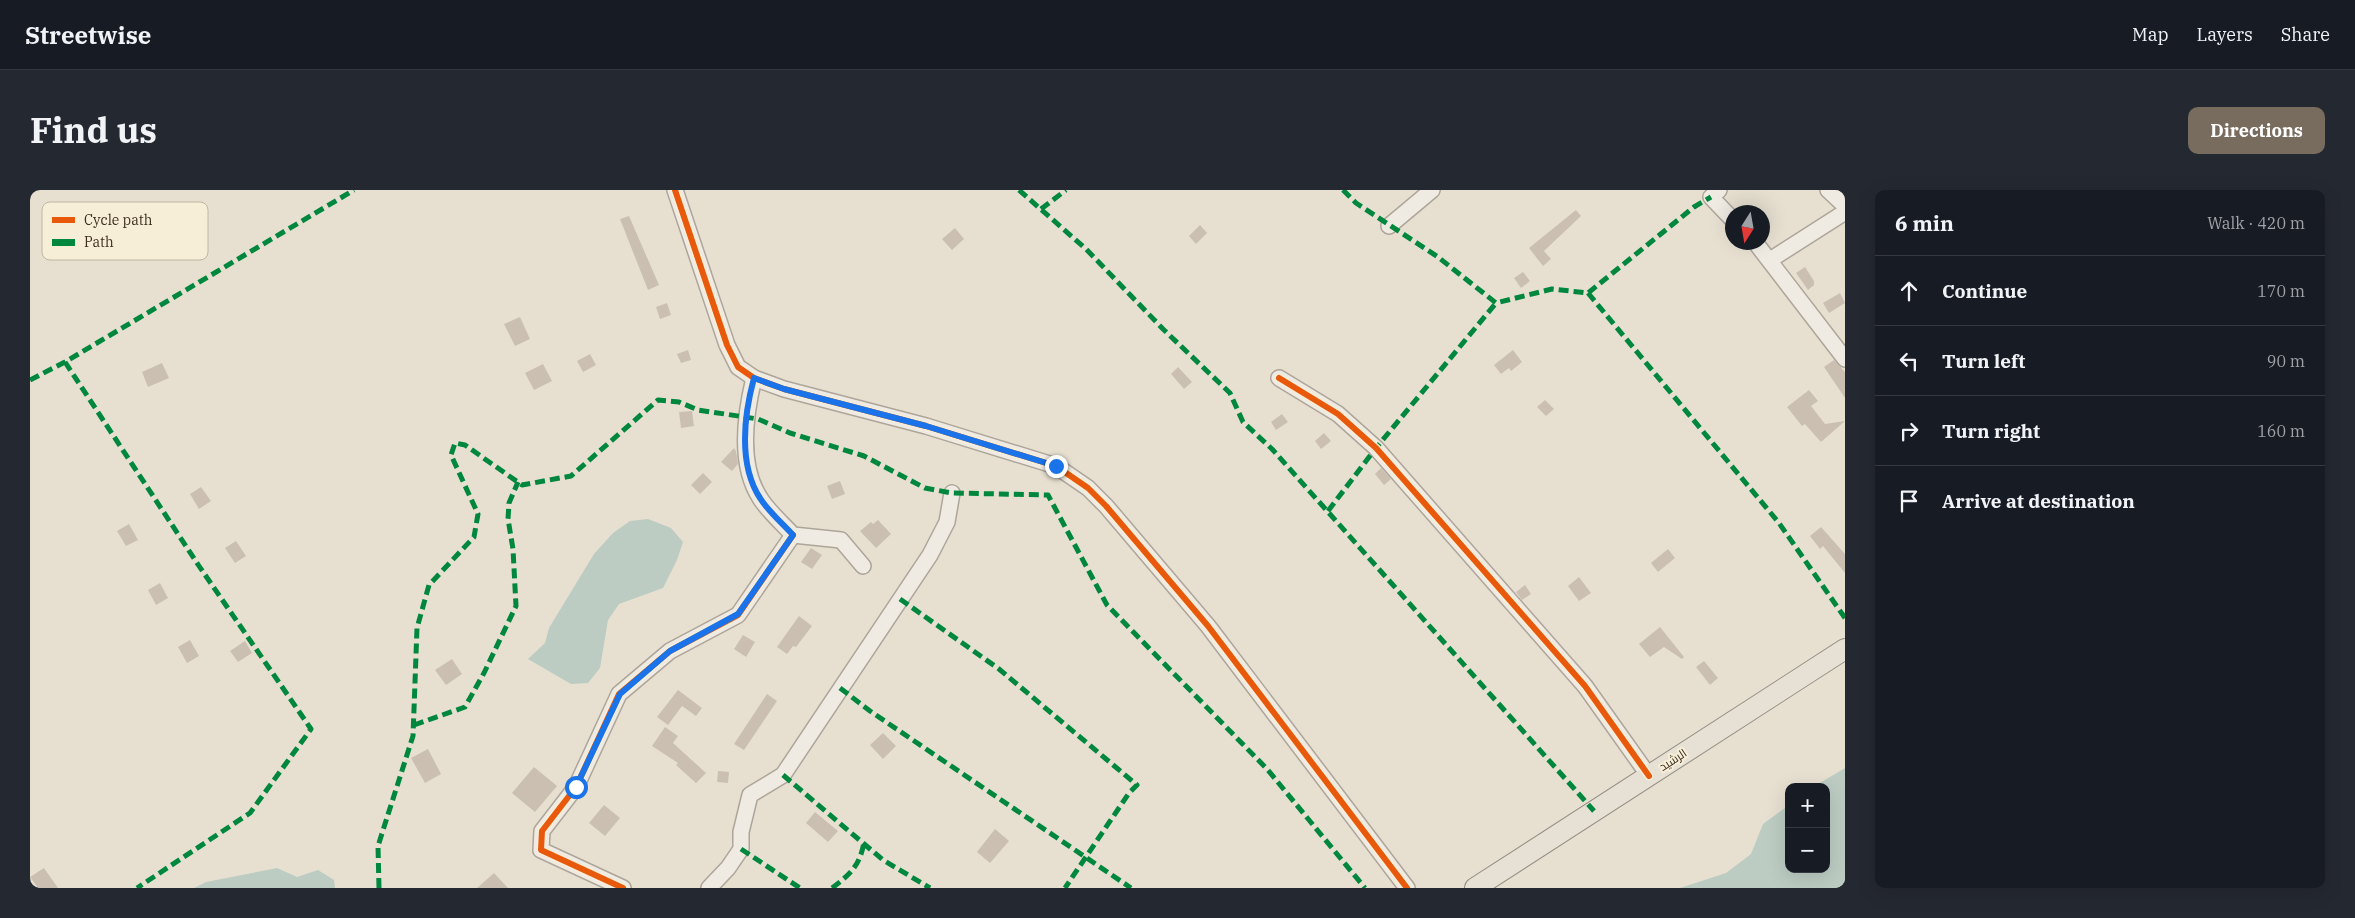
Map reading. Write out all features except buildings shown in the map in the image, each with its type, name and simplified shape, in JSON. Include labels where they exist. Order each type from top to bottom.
[{"type":"main road","name":"الرشيد","points":[[1475,888],[1845,649]]},
{"type":"street","points":[[675,190],[727,346],[738,367],[754,378],[784,389],[917,423],[1056,466],[1088,488],[1106,506],[1205,623],[1407,888]]},
{"type":"street","points":[[1389,226],[1432,190]]},
{"type":"street","points":[[1719,190],[1711,196],[1725,211]]},
{"type":"street","points":[[1828,190],[1845,206]]},
{"type":"street","points":[[1770,260],[1845,212]]},
{"type":"street","points":[[1762,250],[1845,359]]},
{"type":"street","points":[[754,378],[746,418],[747,471],[760,498],[793,535],[841,540],[863,566]]},
{"type":"street","points":[[1279,378],[1338,414],[1376,448],[1584,686],[1649,776]]},
{"type":"street","points":[[709,888],[728,868],[741,849],[741,832],[750,795],[783,775],[930,555],[947,522],[952,493]]},
{"type":"street","points":[[623,888],[541,850],[542,831],[576,787],[620,694],[670,651],[738,614],[793,535]]},
{"type":"shaded area","points":[[648,519],[671,528],[683,542],[677,560],[663,588],[619,604],[608,620],[600,668],[588,683],[571,684],[528,659],[545,643],[549,628],[594,554],[613,533],[630,521]]},
{"type":"shaded area","points":[[1845,768],[1845,888],[1680,888],[1726,873],[1751,854],[1763,824],[1785,808],[1785,873],[1830,873],[1830,783],[1820,783]]},
{"type":"shaded area","points":[[277,868],[297,877],[318,870],[334,880],[335,888],[194,888],[206,882]]},
{"type":"marked path","points":[[30,380],[65,362],[354,190]]},
{"type":"marked path","points":[[1019,190],[1086,249],[1163,329],[1230,393],[1243,422],[1272,449],[1594,811]]},
{"type":"marked path","points":[[1041,209],[1066,190]]},
{"type":"marked path","points":[[1343,190],[1356,203],[1438,257],[1496,303],[1552,289],[1588,293],[1694,207],[1711,197]]},
{"type":"marked path","points":[[1588,293],[1779,523],[1845,618]]},
{"type":"marked path","points":[[1328,511],[1376,448],[1496,303]]},
{"type":"marked path","points":[[65,362],[199,566],[311,729],[250,813],[137,888]]},
{"type":"marked path","points":[[379,888],[378,846],[413,736],[417,628],[429,585],[474,537],[478,514],[451,455],[455,443],[465,445],[522,485],[571,476],[658,400],[679,402],[698,410],[758,419],[790,433],[864,456],[925,488],[952,493],[1048,495],[1107,605],[1267,769],[1365,888]]},
{"type":"marked path","points":[[414,725],[465,707],[484,673],[516,606],[513,549],[508,519],[509,503],[518,482]]},
{"type":"marked path","points":[[900,599],[999,669],[1137,785],[1129,793],[1065,888]]},
{"type":"marked path","points":[[840,688],[870,711],[1131,888]]},
{"type":"marked path","points":[[783,775],[883,860],[930,888]]},
{"type":"marked path","points":[[832,888],[854,868],[860,857],[864,842]]},
{"type":"marked path","points":[[741,849],[800,888]]},
{"type":"cycle path","points":[[675,190],[727,345],[738,367],[754,378],[784,389],[926,426],[1056,466],[1088,488],[1106,506],[1208,626],[1407,888]]},
{"type":"cycle path","points":[[1279,378],[1338,414],[1376,448],[1585,686],[1649,776]]},
{"type":"cycle path","points":[[623,888],[541,850],[542,831],[576,787],[619,694],[670,651],[738,615],[793,535]]},
{"type":"route","points":[[576,787],[620,694],[670,651],[738,614],[793,535],[760,498],[747,471],[746,418],[754,378],[784,389],[926,426],[1056,466]]}]
